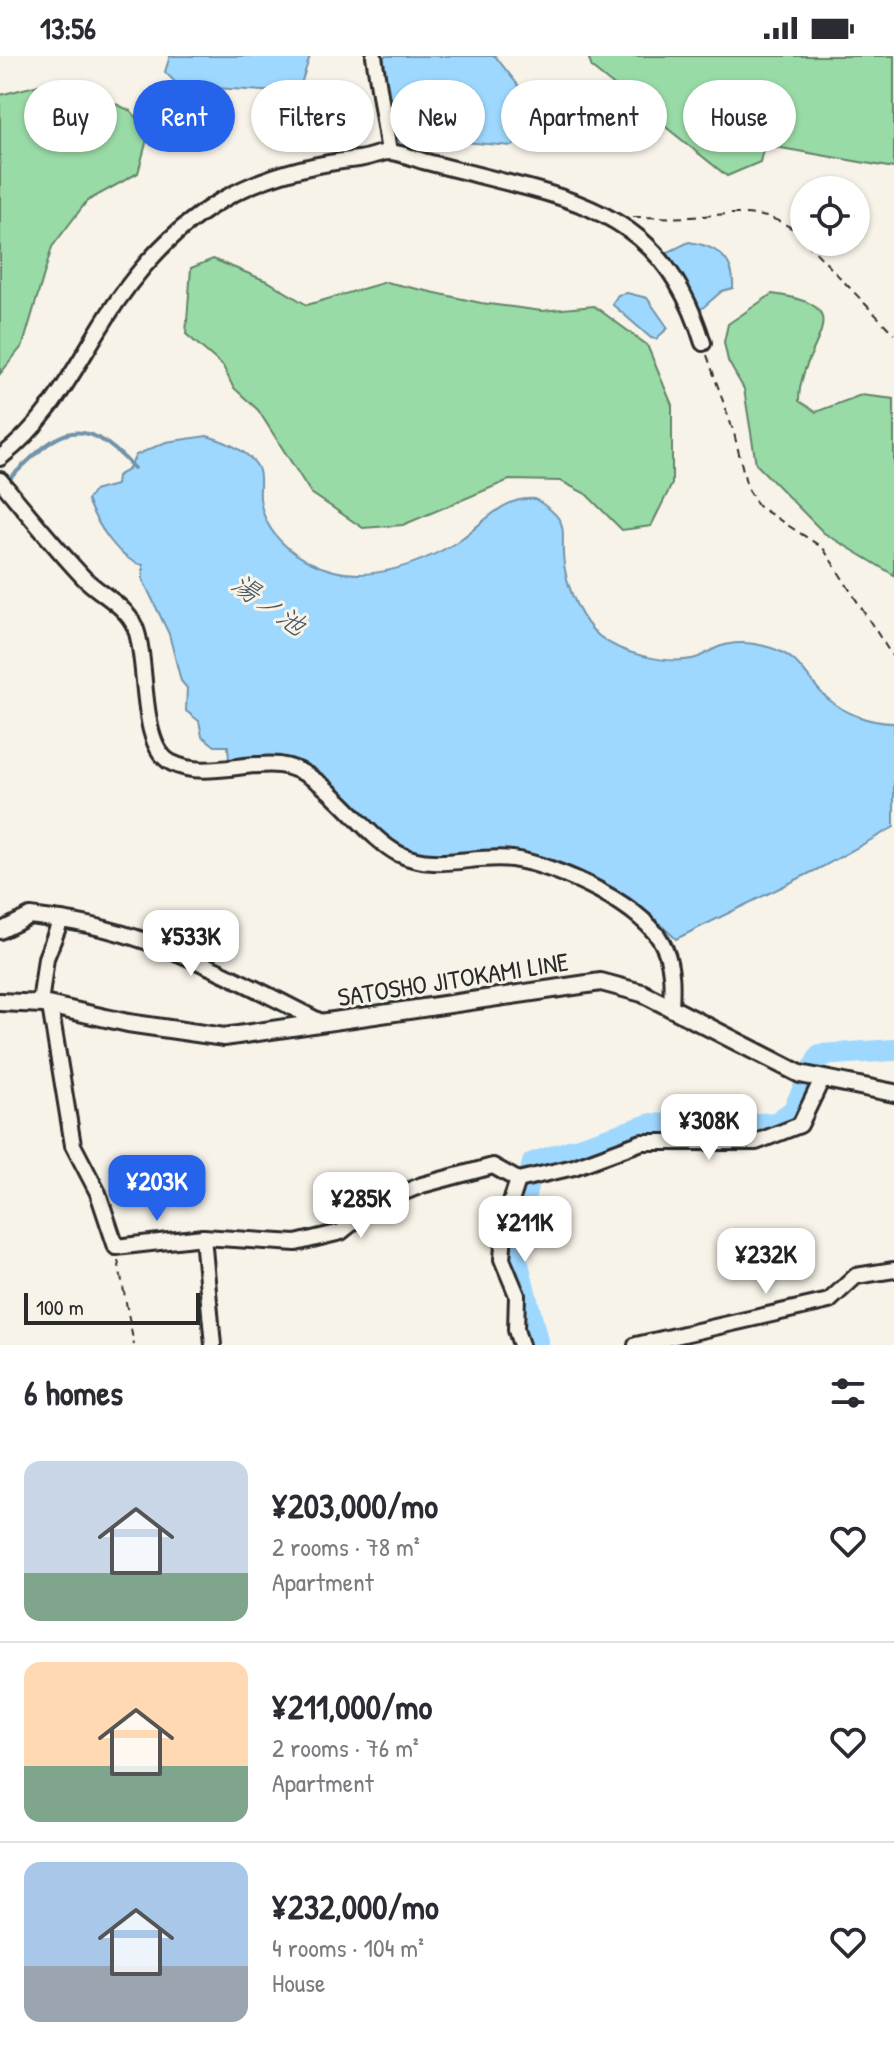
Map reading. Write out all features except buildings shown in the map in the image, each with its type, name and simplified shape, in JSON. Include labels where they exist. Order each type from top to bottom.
[{"type":"main road","name":"SATOSHO JITOKAMI LINE","points":[[0,1002],[45,1005],[207,1037],[601,982],[642,993],[812,1077],[894,1093]]},
{"type":"street","points":[[374,56],[389,152]]},
{"type":"street","points":[[0,458],[47,415],[117,301],[177,229],[212,204],[291,168],[389,152],[550,194],[612,217],[639,235],[661,259],[696,320],[703,343]]},
{"type":"street","points":[[0,480],[85,579],[114,602],[135,626],[142,651],[153,741],[167,761],[196,770],[281,765],[336,795],[395,852],[420,863],[512,859],[568,876],[609,894],[664,946],[672,976],[671,1009]]},
{"type":"street","points":[[0,931],[30,916],[106,927],[192,957],[323,1023]]},
{"type":"street","points":[[61,920],[46,958],[45,1005],[73,1145],[98,1193],[116,1247],[203,1237],[296,1243],[341,1232],[377,1203],[422,1185],[493,1166],[519,1180],[574,1167],[642,1142],[660,1140],[731,1144],[777,1137],[806,1118],[812,1077]]},
{"type":"street","points":[[519,1180],[505,1220],[502,1259],[517,1295],[516,1330],[521,1345]]},
{"type":"street","points":[[203,1237],[213,1345]]},
{"type":"street","points":[[636,1345],[829,1301],[856,1276],[894,1270]]},
{"type":"path","points":[[612,217],[688,217],[737,212],[785,222],[790,227]]},
{"type":"path","points":[[819,256],[894,334]]},
{"type":"path","points":[[703,343],[734,433],[747,487],[758,506],[823,548],[894,659]]},
{"type":"path","points":[[116,1247],[134,1345]]},
{"type":"green space","points":[[588,56],[894,56],[894,168],[796,151],[796,80],[683,80],[683,141],[667,128],[667,80],[607,80],[592,68]]},
{"type":"green space","points":[[24,89],[24,152],[117,152],[117,105],[133,113],[133,152],[144,152],[138,173],[87,201],[52,247],[23,345],[0,374],[0,95]]},
{"type":"green space","points":[[697,152],[762,152],[760,162],[727,176]]},
{"type":"green space","points":[[213,259],[269,282],[307,305],[386,282],[481,303],[542,311],[594,306],[647,345],[672,405],[672,484],[651,526],[622,530],[586,494],[561,481],[509,480],[403,525],[363,528],[311,493],[258,410],[233,387],[223,366],[186,334],[191,268]]},
{"type":"green space","points":[[772,294],[800,300],[816,308],[822,318],[821,330],[802,380],[799,401],[816,412],[861,395],[894,399],[894,575],[824,533],[756,464],[744,389],[728,361],[724,342],[728,324]]},
{"type":"water","points":[[170,56],[310,56],[302,80],[251,80],[251,90],[235,89],[235,80],[173,80],[165,72]]},
{"type":"water","points":[[380,56],[495,56],[514,80],[501,80],[501,145],[485,144],[485,80],[390,80],[390,102]]},
{"type":"water","points":[[689,242],[722,255],[733,278],[733,288],[722,291],[699,311],[688,289],[660,256]]},
{"type":"water","points":[[627,293],[647,298],[668,328],[656,339],[612,304],[618,295]]},
{"type":"water","name":"湯ノ池","points":[[207,436],[233,446],[255,463],[260,475],[263,512],[268,525],[285,546],[321,567],[349,574],[395,569],[425,558],[452,545],[501,508],[523,499],[535,499],[560,521],[568,584],[586,622],[608,642],[631,653],[669,660],[695,658],[720,646],[734,644],[768,647],[796,662],[820,691],[842,709],[867,719],[894,723],[894,827],[822,867],[676,939],[661,925],[656,926],[559,868],[437,860],[406,849],[404,853],[358,817],[358,810],[333,785],[302,765],[280,760],[229,760],[228,746],[215,746],[202,736],[199,721],[186,711],[187,688],[181,681],[169,634],[143,580],[143,565],[134,562],[117,548],[102,529],[87,500],[94,491],[116,485],[117,476],[128,470],[136,455],[166,442]]},
{"type":"waterway","points":[[6,482],[39,452],[67,434],[81,433],[96,437],[134,468]]},
{"type":"waterway","points":[[538,1345],[513,1243],[533,1163],[652,1124],[705,1127],[776,1123],[793,1111],[820,1055],[894,1050]]}]
